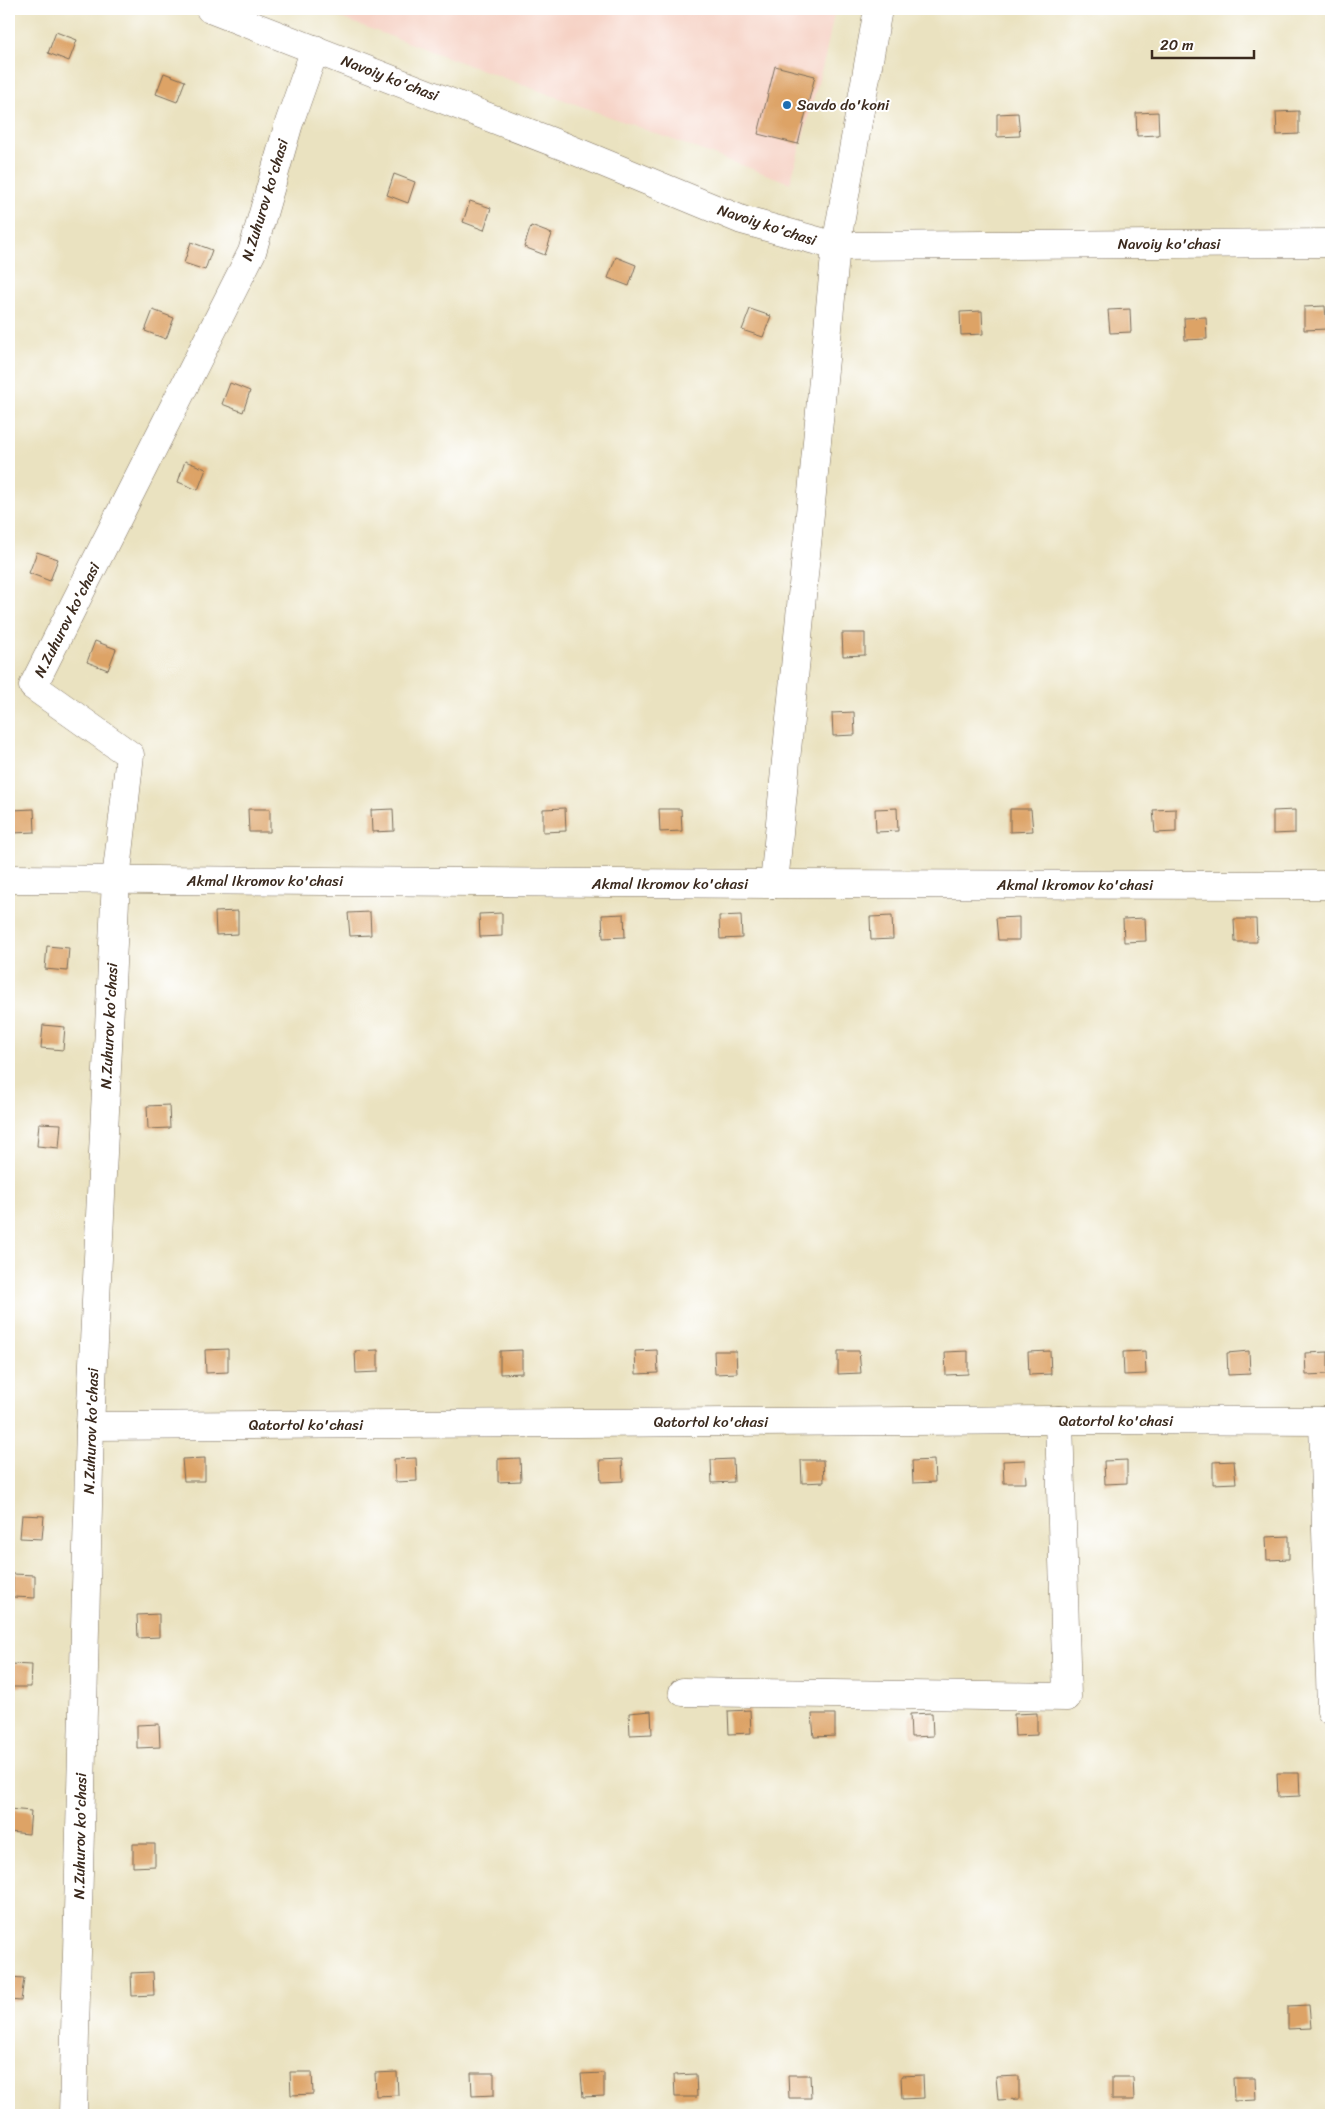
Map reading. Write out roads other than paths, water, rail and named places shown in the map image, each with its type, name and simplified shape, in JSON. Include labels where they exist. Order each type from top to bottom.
[{"type":"street","name":"Navoiy ko'chasi","points":[[210,9],[563,146],[742,220],[836,246],[1331,243]]},
{"type":"street","points":[[774,884],[836,246],[878,9]]},
{"type":"street","name":"N.Zuhurov ko'chasi","points":[[73,2115],[90,1426],[116,880],[130,756],[33,686],[252,252],[289,123],[315,49]]},
{"type":"street","name":"Akmal Ikromov ko'chasi","points":[[9,879],[774,884],[1331,885]]},
{"type":"street","points":[[683,1692],[1067,1697],[1059,1420]]},
{"type":"street","name":"Qatortol ko'chasi","points":[[90,1426],[1059,1420],[1327,1421]]},
{"type":"street","points":[[1327,1421],[1331,1711]]},
{"type":"place","name":"Savdo do'koni","points":[[787,105]]}]
